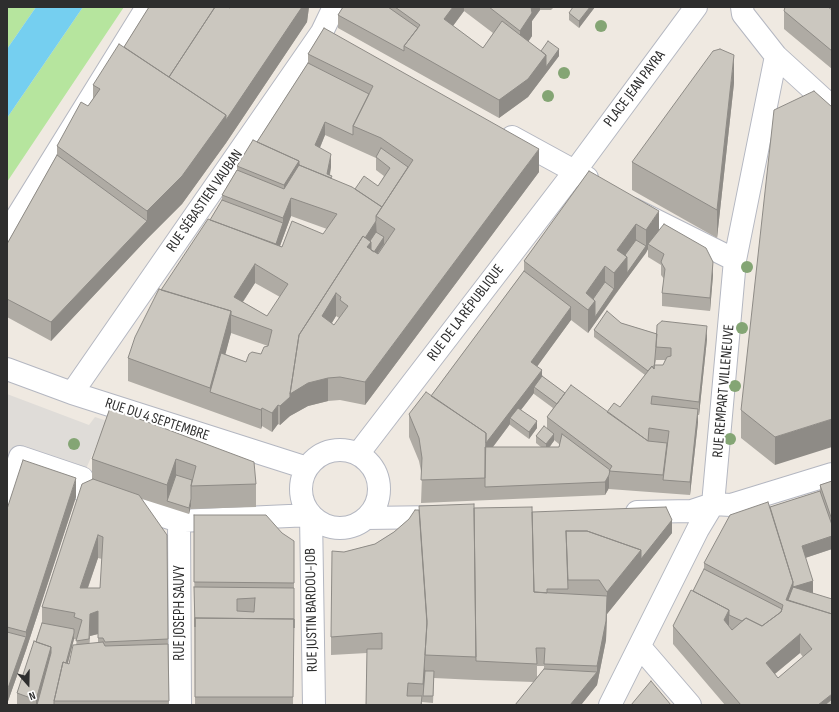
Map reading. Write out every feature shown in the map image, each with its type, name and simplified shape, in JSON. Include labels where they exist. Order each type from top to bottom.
[{"type":"street","points":[[7,233],[147,7]]},
{"type":"street","name":"RUE SÉBASTIEN VAUBAN","points":[[72,393],[322,32],[334,7]]},
{"type":"street","name":"PLACE JEAN PAYRA","points":[[575,171],[696,7]]},
{"type":"street","points":[[742,7],[743,14],[776,56],[832,107]]},
{"type":"street","points":[[322,32],[343,43]]},
{"type":"street","name":"RUE REMPART VILLENEUVE","points":[[610,705],[698,529],[713,504],[735,260],[776,56]]},
{"type":"street","points":[[493,126],[613,192],[625,205],[735,260]]},
{"type":"street","name":"RUE DE LA RÉPUBLIQUE","points":[[358,454],[575,171]]},
{"type":"street","name":"RUE DU 4 SEPTEMBRE","points":[[7,369],[72,393],[307,468]]},
{"type":"street","points":[[344,450],[358,454],[368,462],[375,472],[379,484],[378,497],[374,509],[366,518],[355,525],[343,528],[332,527],[320,522],[311,515],[304,504],[301,493],[302,480],[307,468],[317,458],[330,451],[344,450]]},
{"type":"street","points":[[7,498],[20,457],[82,478],[82,490],[179,521],[311,515]]},
{"type":"street","points":[[620,512],[692,511],[713,504],[731,506],[832,474]]},
{"type":"street","name":"RUE JUSTIN BARDOU-JOB","points":[[311,515],[314,705]]},
{"type":"street","points":[[366,518],[461,516]]},
{"type":"street","name":"RUE JOSEPH SAUVY","points":[[179,521],[180,705]]},
{"type":"street","points":[[640,647],[690,705]]},
{"type":"green space","points":[[7,7],[36,7],[7,49]]},
{"type":"green space","points":[[83,7],[124,7],[7,182],[7,118]]},
{"type":"shaded area","points":[[7,394],[89,425],[95,417],[107,421],[82,478],[7,459]]},
{"type":"water","points":[[36,7],[83,7],[7,118],[7,49]]},
{"type":"building","points":[[149,7],[215,7],[169,77],[124,47]]},
{"type":"building","points":[[215,7],[302,7],[226,120],[226,115],[169,77]]},
{"type":"building","points":[[343,7],[388,7],[418,28],[404,46],[404,51],[338,15]]},
{"type":"building","points":[[395,7],[453,7],[444,19],[483,48],[502,21],[546,55],[528,79],[499,100],[404,46],[420,25]]},
{"type":"building","points":[[489,7],[531,7],[532,13],[520,31]]},
{"type":"building","points":[[573,7],[590,7],[579,21],[569,13]]},
{"type":"building","points":[[785,7],[828,7],[832,10],[832,51],[784,11]]},
{"type":"building","points":[[324,28],[539,149],[365,382],[340,377],[328,378],[308,383],[290,394],[299,335],[363,236],[371,242],[367,247],[378,254],[395,229],[376,216],[413,160],[381,138],[353,126],[373,86],[308,54]],"holes":[[[336,293],[341,297],[340,300],[348,306],[334,325],[322,316]]]},
{"type":"building","points":[[548,41],[559,49],[546,67],[546,55],[541,51]]},
{"type":"building","points":[[119,44],[226,115],[182,176],[147,211],[57,146],[81,102],[88,106],[100,89],[93,85]]},
{"type":"building","points":[[720,49],[734,55],[717,210],[632,162],[713,51]]},
{"type":"building","points":[[308,63],[369,94],[353,126],[353,135],[325,122],[315,145],[331,154],[327,174],[332,176],[331,178],[299,165],[299,161],[257,142]]},
{"type":"building","points":[[814,91],[832,107],[832,419],[775,437],[741,410],[774,110]]},
{"type":"building","points":[[253,140],[299,161],[284,185],[237,166]]},
{"type":"building","points":[[381,148],[408,167],[382,207],[355,189],[364,176],[378,186],[390,168],[376,157]]},
{"type":"building","points":[[57,155],[147,221],[51,322],[7,299],[7,244]]},
{"type":"building","points":[[299,165],[352,187],[382,207],[376,216],[376,221],[365,238],[363,236],[299,335],[290,397],[280,406],[278,405],[272,413],[262,408],[261,410],[210,392],[221,353],[246,362],[249,354],[252,352],[261,354],[264,347],[268,346],[272,330],[231,315],[231,311],[161,290],[208,219],[282,247],[292,221],[323,234],[337,214],[291,198],[283,218],[222,195],[237,170],[284,189]],"holes":[[[255,264],[288,284],[267,316],[234,297]]]},
{"type":"building","points":[[589,171],[659,211],[646,230],[636,224],[617,250],[627,257],[614,273],[605,266],[586,293],[595,301],[588,310],[524,261]]},
{"type":"building","points":[[222,200],[283,223],[276,244],[210,220]]},
{"type":"building","points":[[664,224],[706,248],[713,262],[710,298],[662,293],[665,269],[661,262],[664,254],[648,244]]},
{"type":"building","points":[[376,232],[384,237],[374,252],[371,250],[370,241]]},
{"type":"building","points":[[636,240],[646,246],[627,273],[627,257],[625,255]]},
{"type":"building","points":[[524,271],[571,307],[531,362],[542,370],[486,443],[486,433],[431,396]]},
{"type":"building","points":[[605,282],[614,289],[595,317],[595,301],[593,299]]},
{"type":"building","points":[[159,289],[231,311],[210,388],[128,358],[135,337]]},
{"type":"building","points":[[607,311],[621,323],[657,334],[654,369],[652,366],[648,371],[594,330]]},
{"type":"building","points":[[662,321],[707,326],[699,402],[652,396],[651,404],[698,409],[690,482],[663,480],[669,431],[649,428],[648,441],[607,412],[614,403],[620,407],[652,366],[654,369],[654,365],[663,365],[667,357],[671,356],[671,348],[656,347],[657,325]]},
{"type":"building","points":[[542,376],[565,393],[557,404],[534,387]]},
{"type":"building","points":[[571,385],[648,441],[667,443],[663,475],[609,471],[612,466],[547,417]]},
{"type":"building","points":[[426,392],[486,433],[485,478],[421,480],[422,458],[419,438],[409,414]]},
{"type":"building","points":[[110,408],[254,462],[256,484],[191,486],[196,466],[176,459],[167,485],[92,459]]},
{"type":"building","points":[[518,408],[537,421],[529,432],[510,418]]},
{"type":"building","points":[[544,426],[554,434],[546,444],[536,436]]},
{"type":"building","points":[[562,434],[610,470],[605,482],[485,487],[485,447],[559,447]]},
{"type":"building","points":[[23,460],[76,478],[26,632],[7,627],[7,509]]},
{"type":"building","points":[[176,475],[192,480],[189,508],[167,501]]},
{"type":"building","points":[[93,479],[139,495],[167,535],[168,639],[105,642],[103,638],[98,638],[98,611],[90,614],[89,639],[76,641],[82,620],[74,617],[75,613],[42,607],[82,484]],"holes":[[[98,535],[103,537],[100,588],[80,588]]]},
{"type":"building","points":[[832,481],[832,520],[820,485]]},
{"type":"building","points":[[820,491],[832,525],[832,536],[802,546],[813,581],[793,587],[793,582],[770,507]]},
{"type":"building","points":[[768,502],[793,582],[786,600],[832,614],[832,694],[818,705],[741,705],[673,626],[691,590],[729,610],[724,620],[732,630],[746,618],[762,626],[781,612],[783,605],[704,563],[730,515]],"holes":[[[800,634],[812,649],[778,678],[766,663]]]},
{"type":"building","points":[[474,504],[476,657],[425,655],[427,621],[419,506]]},
{"type":"building","points":[[532,507],[534,592],[607,596],[606,621],[597,666],[544,664],[545,648],[536,648],[537,664],[476,661],[474,508]]},
{"type":"building","points":[[666,507],[672,520],[641,559],[641,550],[587,531],[566,531],[568,589],[547,589],[547,593],[534,592],[532,512]]},
{"type":"building","points":[[415,510],[419,510],[427,624],[423,684],[408,683],[407,696],[422,696],[421,705],[366,705],[367,649],[382,649],[382,633],[331,637],[332,551],[344,552],[375,544],[394,532],[409,519]]},
{"type":"building","points":[[194,515],[266,515],[282,533],[294,541],[294,583],[194,582]]},
{"type":"building","points":[[566,531],[587,531],[641,550],[607,592],[599,580],[568,580]]},
{"type":"building","points":[[704,569],[782,609],[781,612],[762,626],[746,618],[742,621],[729,615],[729,610],[693,591]]},
{"type":"building","points":[[194,587],[294,588],[294,619],[195,618],[195,627]],"holes":[[[255,598],[254,612],[237,611],[237,599]]]},
{"type":"building","points":[[793,587],[832,599],[832,614],[788,600]]},
{"type":"building","points":[[195,618],[294,619],[293,697],[195,697]]},
{"type":"building","points":[[42,623],[74,629],[66,663],[63,662],[54,705],[37,705],[51,653],[51,647],[36,642]]},
{"type":"building","points":[[7,632],[26,637],[7,691]]},
{"type":"building","points":[[34,641],[51,647],[36,700],[17,693]]},
{"type":"building","points":[[103,642],[105,646],[168,644],[169,701],[54,701],[63,662],[69,664],[73,645]]},
{"type":"building","points":[[544,669],[597,672],[570,705],[515,705]]},
{"type":"building","points":[[425,671],[434,671],[433,696],[423,696]]},
{"type":"building","points":[[651,681],[671,705],[631,705]]},
{"type":"building","points":[[832,699],[832,705],[825,705]]}]
